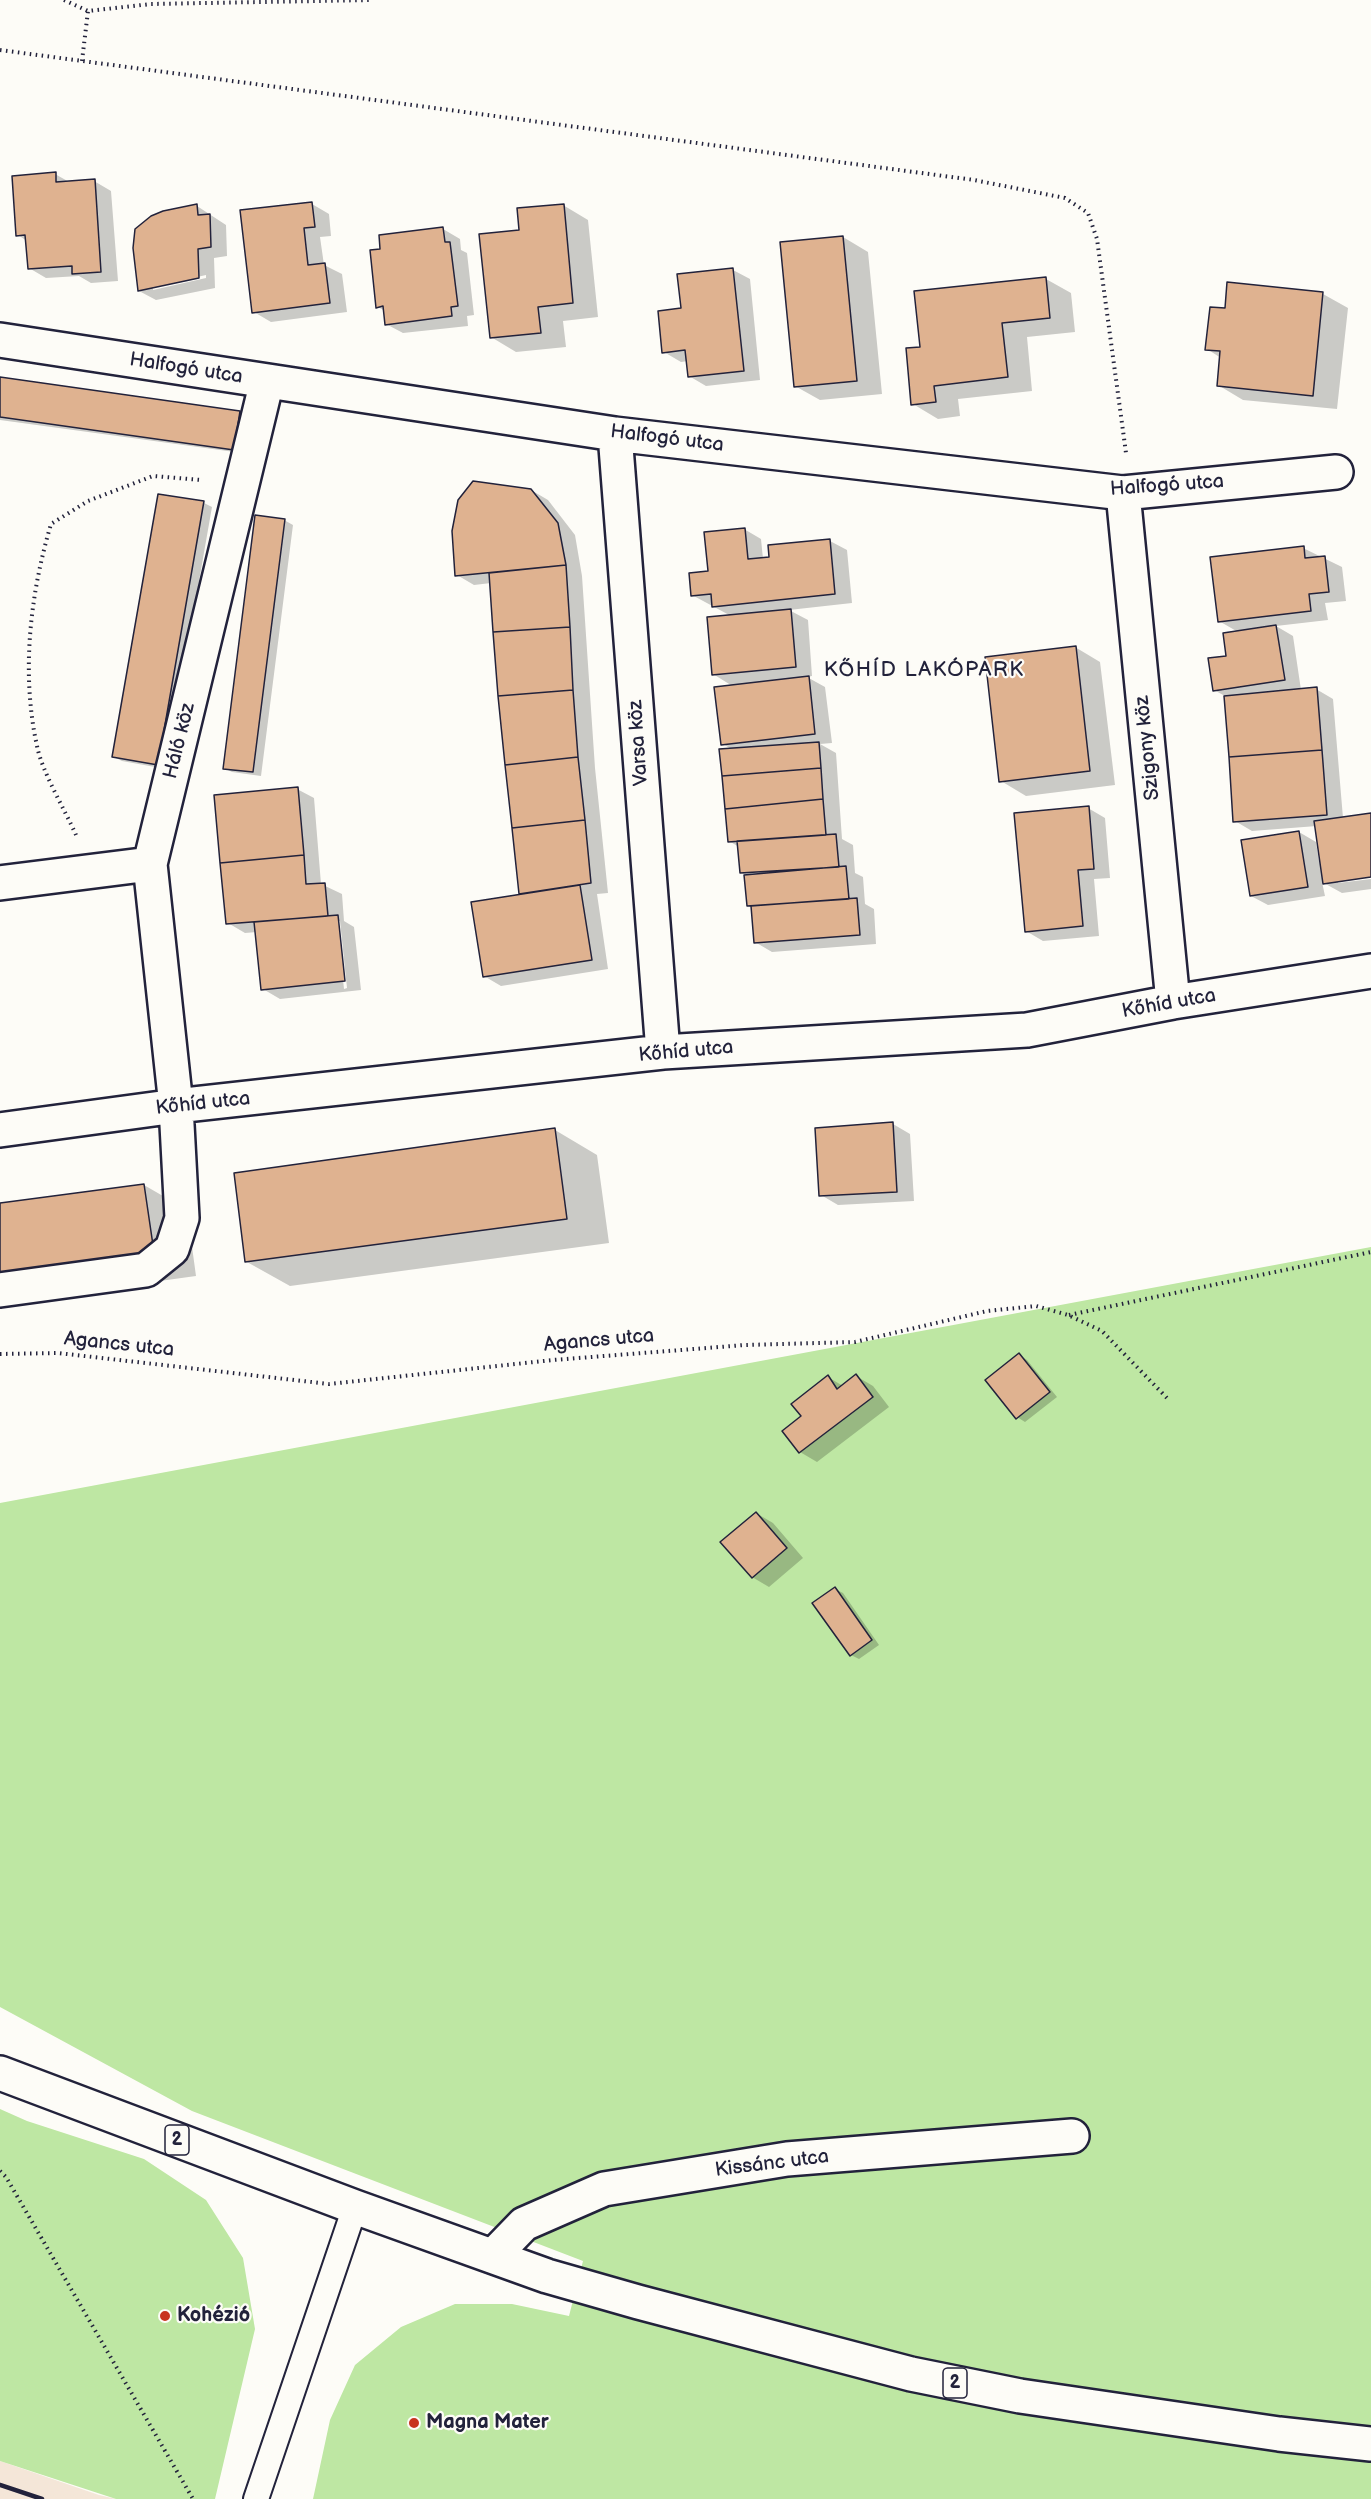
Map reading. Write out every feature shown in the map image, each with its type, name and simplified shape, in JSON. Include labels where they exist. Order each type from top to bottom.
[{"type":"street","name":"Halfogó utca","points":[[0,340],[615,434],[1133,492],[1336,472]]},
{"type":"street","name":"Háló köz","points":[[0,1290],[146,1270],[172,1249],[182,1218],[176,1106],[150,864],[267,381]]},
{"type":"street","name":"Varsa köz","points":[[615,434],[663,1052]]},
{"type":"street","name":"Szigony köz","points":[[1133,492],[1173,1002]]},
{"type":"street","points":[[0,883],[150,864]]},
{"type":"street","name":"Kőhíd utca","points":[[0,1130],[176,1106],[663,1052],[1027,1030],[1173,1002],[1364,978]]},
{"type":"street","name":"2","points":[[0,2073],[355,2207],[548,2276],[627,2299],[911,2374],[1020,2396],[1279,2434],[1371,2444]]},
{"type":"street","name":"Kissánc utca","points":[[494,2256],[524,2224],[604,2188],[787,2159],[1072,2136]]},
{"type":"lane","points":[[256,2499],[355,2207]]},
{"type":"path","points":[[64,0],[88,11],[151,4],[371,0]]},
{"type":"path","points":[[82,60],[88,11]]},
{"type":"path","points":[[0,50],[974,180],[1065,198],[1088,213],[1097,239],[1133,492]]},
{"type":"path","points":[[93,871],[37,748],[27,666],[40,560],[51,524],[88,501],[153,477],[243,483]]},
{"type":"path","points":[[1068,1316],[1371,1252]]},
{"type":"path","name":"Agancs utca","points":[[0,1354],[58,1353],[329,1384],[553,1360],[745,1345],[855,1342],[987,1311],[1036,1306],[1068,1316],[1102,1331],[1167,1398]]},
{"type":"path","points":[[0,2171],[12,2187],[193,2499]]},
{"type":"shaded area","points":[[0,2461],[99,2495],[116,2499],[0,2499]]},
{"type":"green space","points":[[1371,1247],[1371,2499],[313,2499],[330,2420],[355,2365],[401,2327],[455,2304],[512,2304],[569,2316],[583,2261],[192,2111],[0,2007],[0,1503]]},
{"type":"green space","points":[[0,2109],[27,2121],[144,2159],[206,2200],[243,2258],[255,2329],[215,2499],[116,2499],[0,2461]]},
{"type":"building","points":[[56,172],[56,182],[95,179],[101,272],[72,274],[72,266],[28,269],[25,235],[16,236],[12,176]]},
{"type":"building","points":[[312,202],[315,227],[304,228],[308,265],[325,263],[330,303],[252,313],[240,210]]},
{"type":"building","points":[[197,204],[198,215],[210,214],[211,247],[198,249],[199,278],[138,291],[133,248],[135,229],[151,216],[163,211]]},
{"type":"building","points":[[564,204],[573,303],[538,307],[541,333],[490,338],[479,234],[519,230],[517,208]]},
{"type":"building","points":[[443,227],[445,242],[450,242],[458,306],[451,307],[452,316],[385,325],[383,306],[376,308],[370,250],[380,249],[379,235]]},
{"type":"building","points":[[843,236],[857,381],[794,387],[780,242]]},
{"type":"building","points":[[733,268],[744,371],[688,377],[685,350],[662,353],[658,311],[681,308],[677,274]]},
{"type":"building","points":[[1046,277],[1050,318],[1002,323],[1008,377],[934,386],[936,402],[911,405],[906,348],[920,347],[914,291]]},
{"type":"building","points":[[1227,282],[1323,292],[1313,396],[1217,386],[1220,351],[1205,350],[1210,307],[1225,308]]},
{"type":"building","points":[[0,377],[240,411],[234,450],[0,417]]},
{"type":"building","points":[[473,481],[531,489],[558,523],[566,565],[455,576],[452,531],[458,500]]},
{"type":"building","points":[[158,494],[204,501],[158,765],[112,757]]},
{"type":"building","points":[[255,515],[285,519],[253,772],[223,769]]},
{"type":"building","points":[[745,528],[748,559],[769,557],[768,545],[830,539],[835,594],[712,607],[711,594],[691,596],[689,573],[708,571],[704,532]]},
{"type":"building","points":[[1304,546],[1305,558],[1325,556],[1329,592],[1309,594],[1311,611],[1218,622],[1210,557]]},
{"type":"building","points":[[566,565],[570,627],[493,632],[489,573]]},
{"type":"building","points":[[791,609],[796,667],[712,675],[707,617]]},
{"type":"building","points":[[1276,625],[1285,680],[1213,691],[1208,658],[1226,656],[1223,633]]},
{"type":"building","points":[[570,627],[573,690],[498,696],[493,632]]},
{"type":"building","points":[[1076,646],[1090,771],[999,782],[985,657]]},
{"type":"building","points":[[809,676],[815,734],[721,745],[714,687]]},
{"type":"building","points":[[1317,687],[1322,750],[1229,757],[1224,696]]},
{"type":"building","points":[[573,690],[578,757],[505,765],[498,696]]},
{"type":"building","points":[[819,742],[821,768],[722,776],[719,749]]},
{"type":"building","points":[[1322,750],[1327,815],[1233,822],[1229,757]]},
{"type":"building","points":[[578,757],[585,820],[512,828],[505,765]]},
{"type":"building","points":[[821,768],[823,799],[725,809],[722,776]]},
{"type":"building","points":[[298,787],[304,855],[220,863],[214,795]]},
{"type":"building","points":[[823,799],[826,835],[728,842],[725,809]]},
{"type":"building","points":[[1089,806],[1094,869],[1078,870],[1083,926],[1025,932],[1014,813]]},
{"type":"building","points":[[1371,813],[1371,877],[1323,884],[1314,821]]},
{"type":"building","points":[[585,820],[591,883],[519,894],[512,828]]},
{"type":"building","points":[[1299,831],[1308,887],[1250,896],[1241,840]]},
{"type":"building","points":[[836,834],[839,867],[740,873],[737,841]]},
{"type":"building","points":[[304,855],[306,884],[325,883],[328,916],[226,924],[220,863]]},
{"type":"building","points":[[846,866],[849,899],[747,906],[744,875]]},
{"type":"building","points":[[580,885],[592,960],[483,977],[471,902]]},
{"type":"building","points":[[857,898],[860,935],[754,943],[751,906]]},
{"type":"building","points":[[338,915],[345,981],[261,990],[254,922]]},
{"type":"building","points":[[893,1122],[897,1192],[819,1196],[815,1128]]},
{"type":"building","points":[[555,1128],[567,1219],[245,1262],[234,1173]]},
{"type":"building","points":[[144,1184],[154,1252],[0,1273],[0,1203]]},
{"type":"building","points":[[1019,1353],[1050,1392],[1016,1419],[985,1380]]},
{"type":"building","points":[[856,1374],[873,1397],[799,1453],[782,1431],[801,1416],[791,1404],[828,1375],[837,1389]]},
{"type":"building","points":[[756,1512],[787,1548],[752,1578],[720,1542]]},
{"type":"building","points":[[835,1587],[872,1640],[850,1656],[812,1603]]},
{"type":"railway","points":[[0,2485],[42,2499]]},
{"type":"place","name":"Kohézió","points":[[165,2316]]},
{"type":"place","name":"Magna Mater","points":[[414,2423]]},
{"type":"district","name":"KŐHÍD LAKÓPARK","points":[[924,671]]}]
